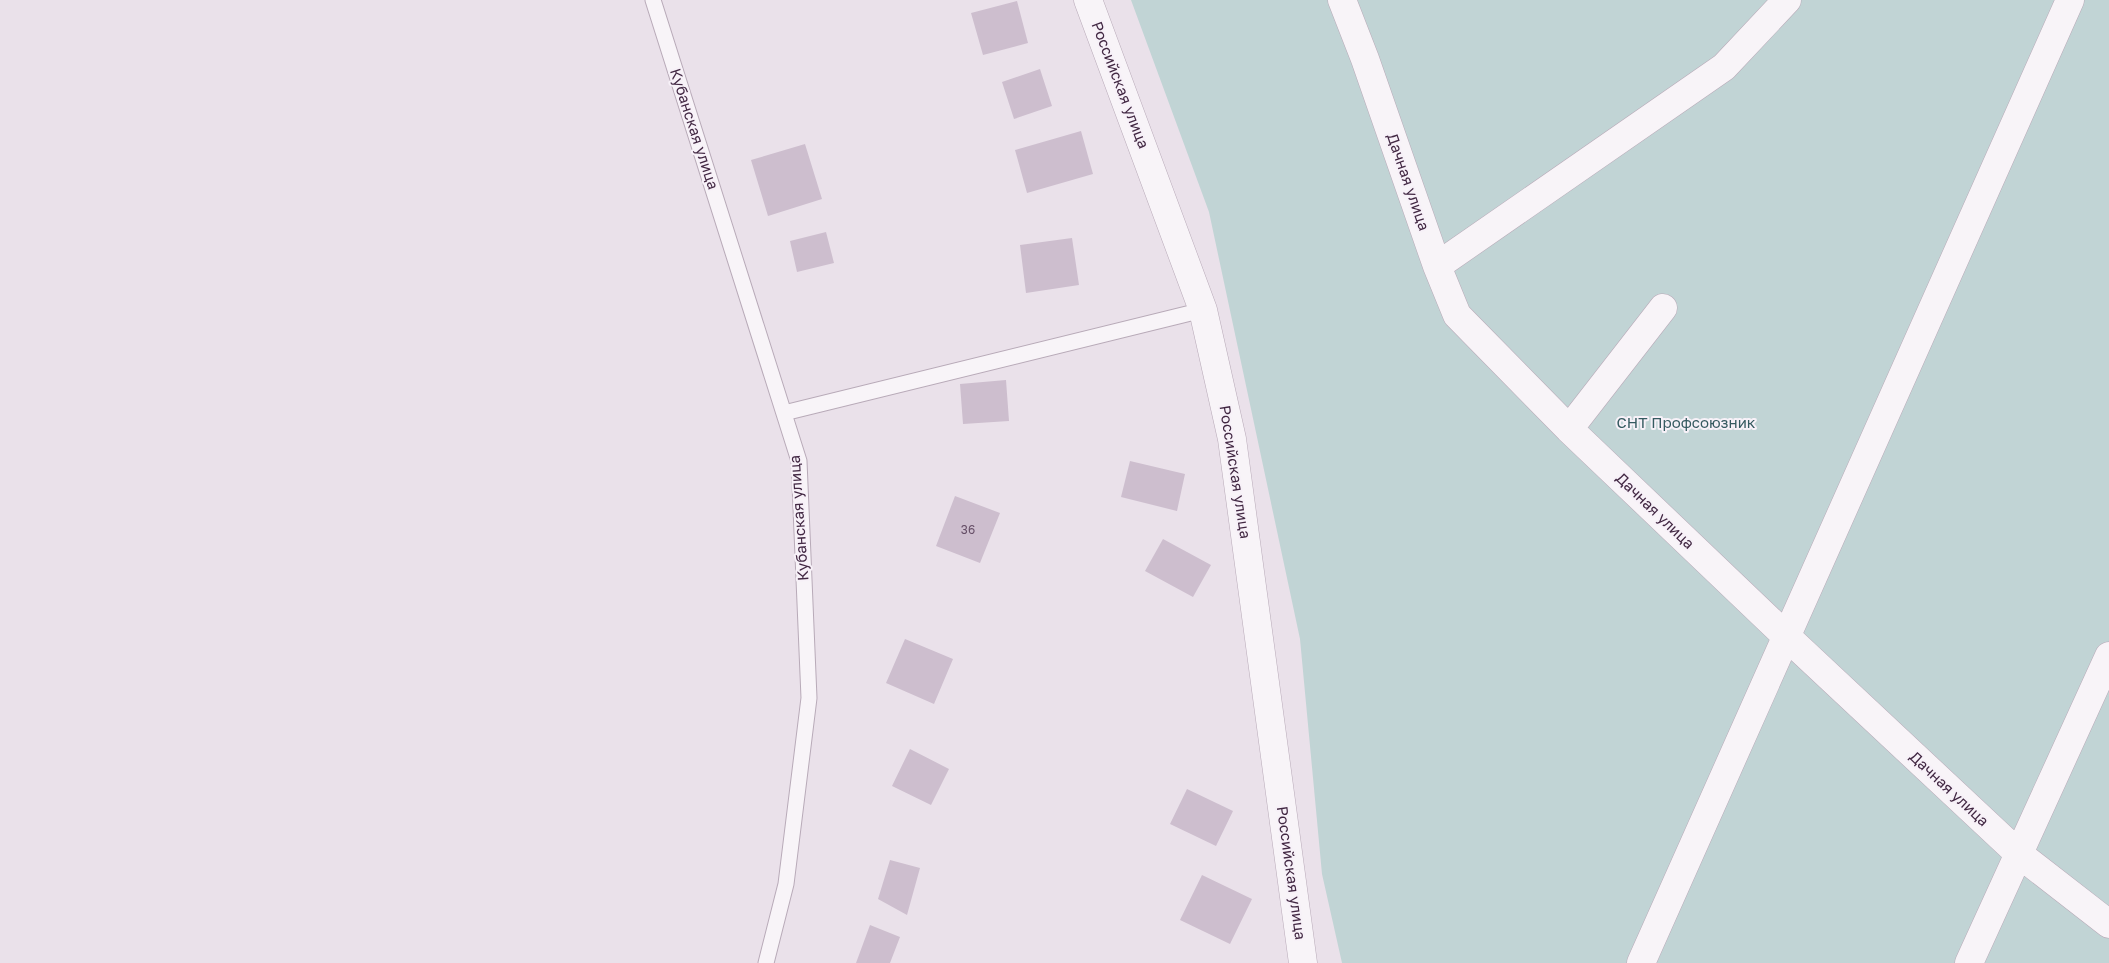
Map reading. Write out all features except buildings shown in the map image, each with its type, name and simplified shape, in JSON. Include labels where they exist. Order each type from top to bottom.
[{"type":"street","name":"Российская улица","points":[[1088,0],[1203,310],[1232,439],[1303,963]]},
{"type":"street","name":"Дачная улица","points":[[1342,0],[1365,59],[1437,266],[1457,315],[1569,429],[1787,638],[2018,854],[2109,924]]},
{"type":"street","points":[[1437,266],[1724,67],[1786,0]]},
{"type":"street","points":[[1641,963],[2070,0]]},
{"type":"street","points":[[1569,429],[1663,308]]},
{"type":"street","points":[[1969,963],[2109,656]]},
{"type":"lane","name":"Кубанская улица","points":[[653,0],[799,461],[809,698],[786,884],[766,963]]},
{"type":"lane","points":[[784,413],[1203,310]]},
{"type":"green space","name":"СНТ Профсоюзник","points":[[1131,0],[2109,0],[2109,963],[1342,963],[1322,874],[1300,639],[1209,212]]}]
